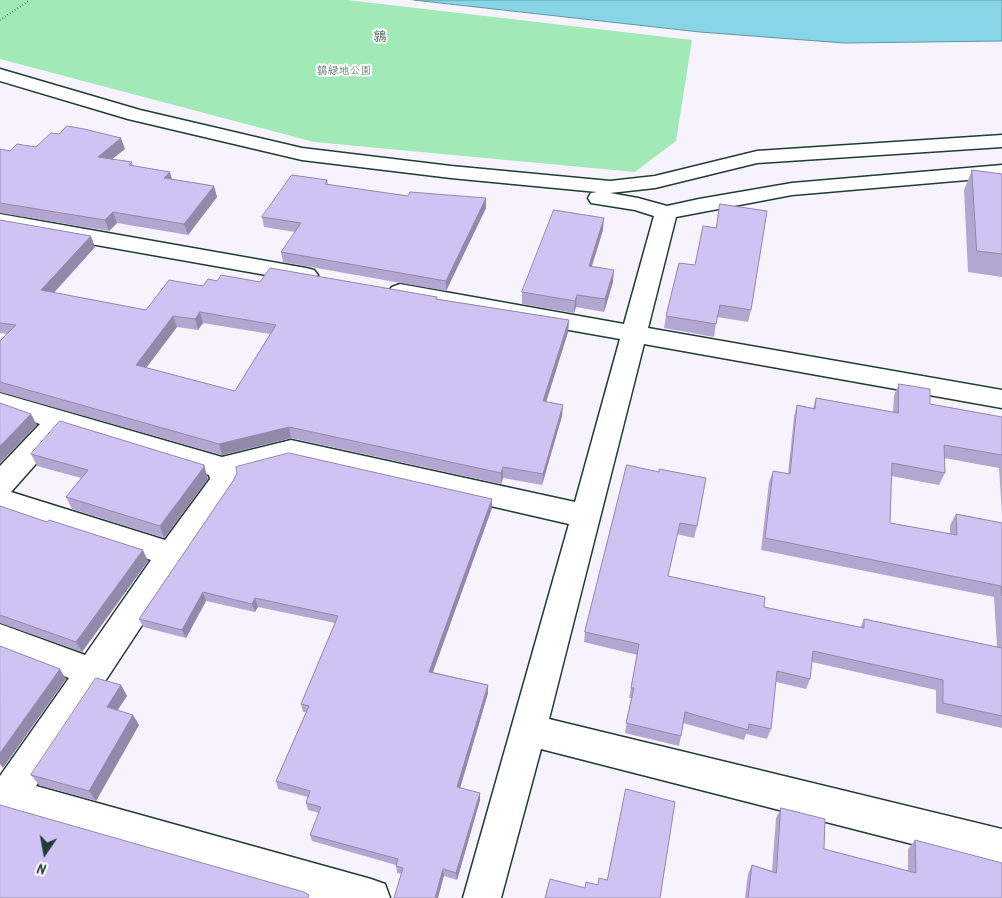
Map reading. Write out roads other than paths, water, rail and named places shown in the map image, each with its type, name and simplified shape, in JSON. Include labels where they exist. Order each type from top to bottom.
[{"type":"street","points":[[0,75],[144,117],[302,154],[503,178],[610,187],[655,182],[757,157],[820,151],[1002,141]]},
{"type":"street","points":[[699,205],[705,195],[762,171],[798,162],[820,151]]},
{"type":"street","points":[[503,178],[530,188],[638,204],[666,213],[792,188],[1002,171]]},
{"type":"street","points":[[482,898],[529,730],[666,213]]},
{"type":"street","points":[[0,221],[331,280]]},
{"type":"street","points":[[380,288],[1002,399]]},
{"type":"street","points":[[0,402],[222,468],[291,450],[586,516]]},
{"type":"street","points":[[0,485],[59,420]]},
{"type":"street","points":[[222,468],[224,481],[172,554],[93,672],[4,794],[371,898]]},
{"type":"street","points":[[0,500],[172,554]]},
{"type":"street","points":[[0,638],[93,672]]},
{"type":"street","points":[[529,730],[1002,848]]},
{"type":"water","points":[[414,0],[1002,0],[1002,41],[844,43],[700,32]]},
{"type":"district","name":"鶉","points":[[380,39]]},
{"type":"park label","name":"鶉緑地公園","points":[[344,72]]}]
